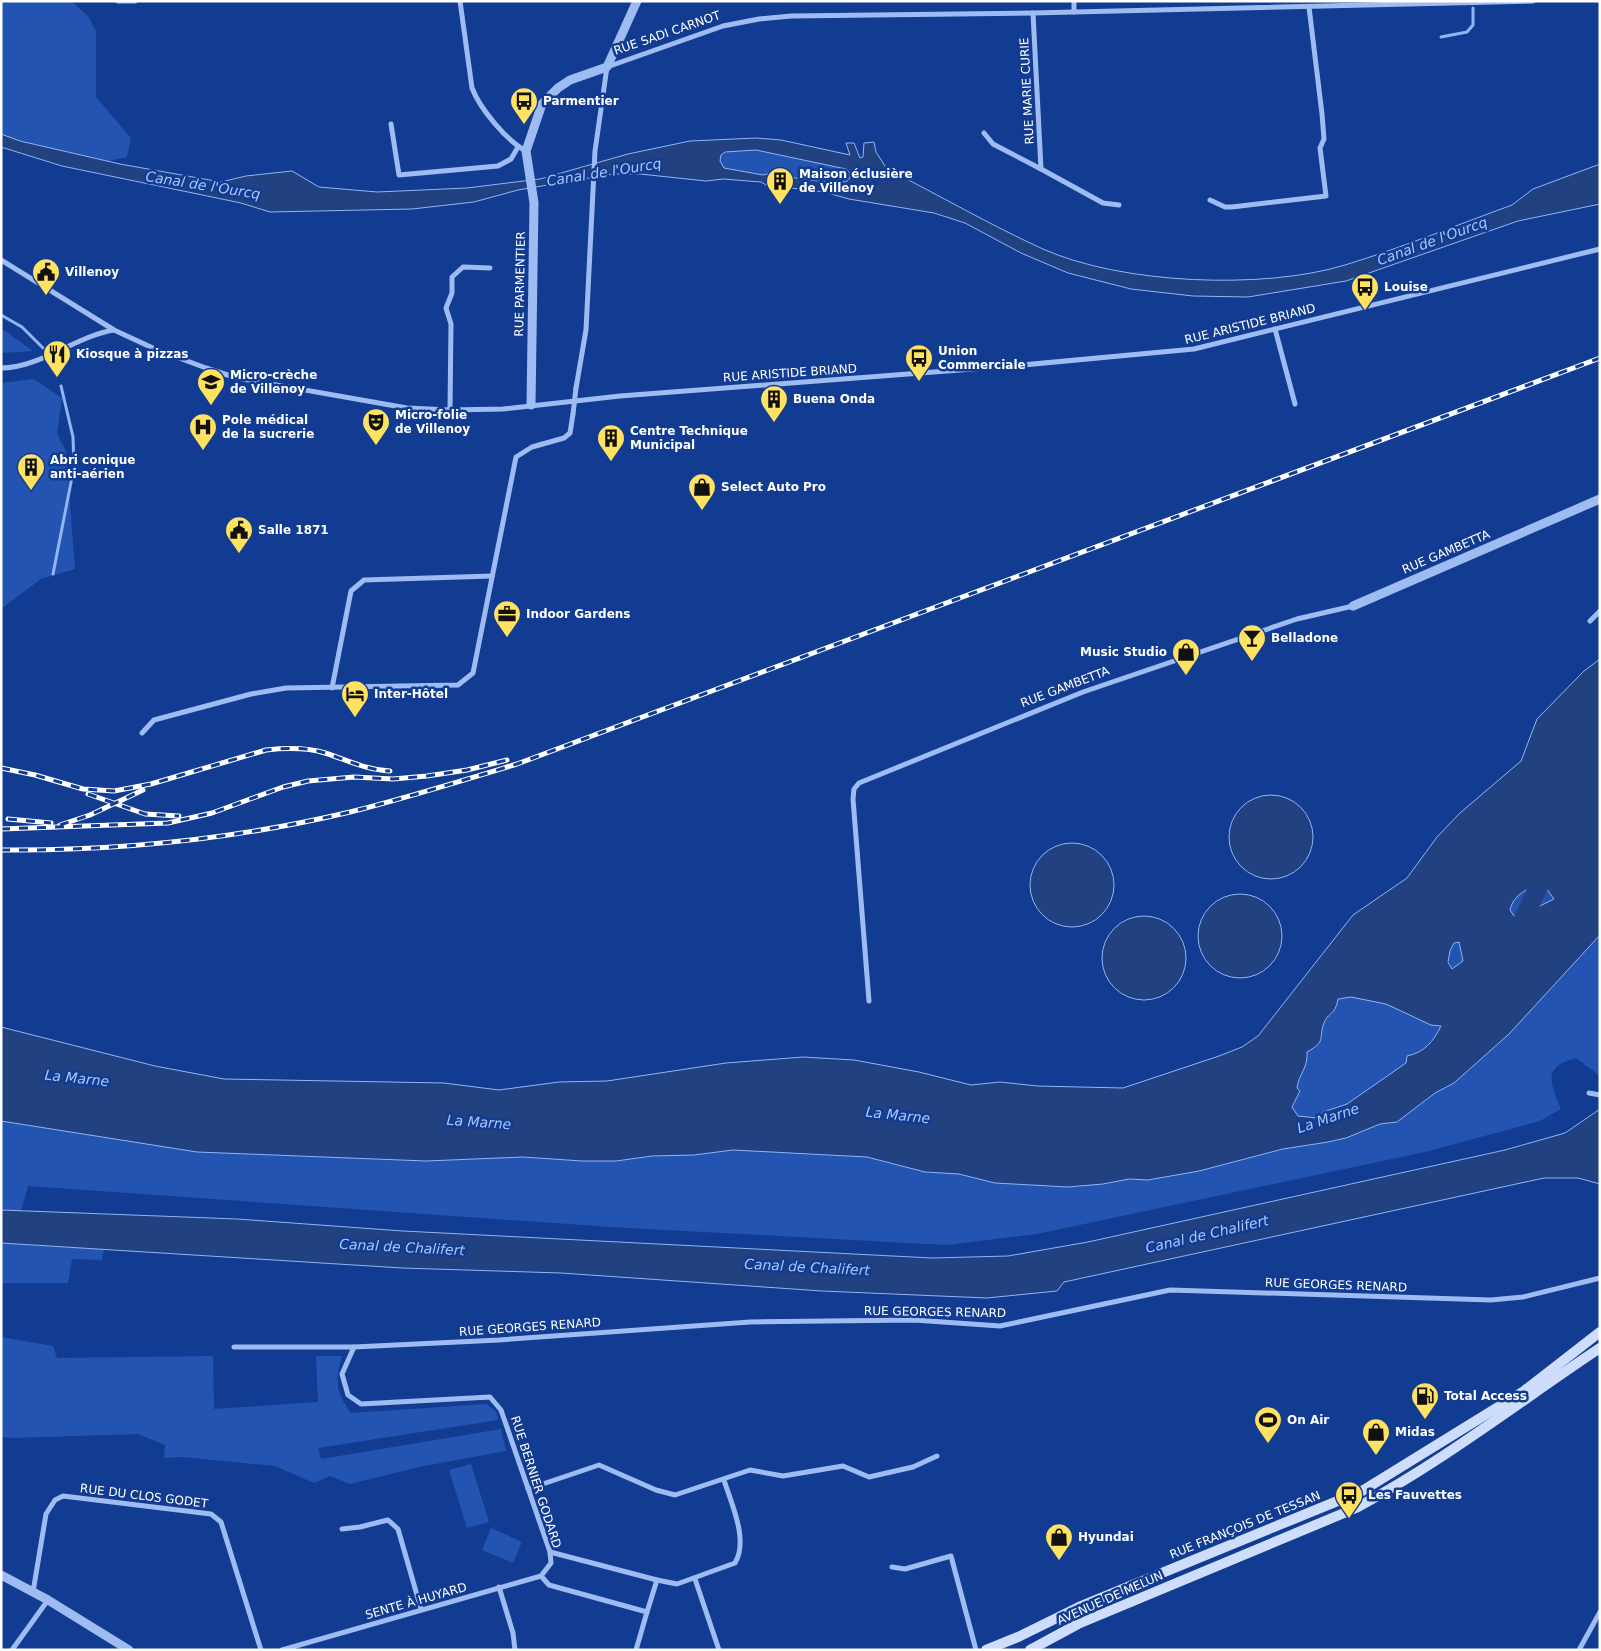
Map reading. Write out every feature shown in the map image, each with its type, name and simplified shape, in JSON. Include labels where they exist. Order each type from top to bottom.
[{"type":"main road","name":"RUE FRANÇOIS DE TESSAN","points":[[986,1650],[1018,1637],[1078,1606],[1362,1491],[1524,1391],[1600,1332]]},
{"type":"main road","name":"RUE FRANÇOIS DE TESSAN","points":[[1284,1538],[1356,1508],[1386,1492],[1495,1423],[1600,1348]]},
{"type":"main road","name":"AVENUE DE MELUN","points":[[1030,1650],[1078,1624],[1284,1538]]},
{"type":"street","points":[[118,1],[134,1]]},
{"type":"street","points":[[391,124],[399,175],[498,166],[512,159],[522,149],[476,98],[472,88],[460,1]]},
{"type":"street","points":[[142,733],[154,720],[251,694],[286,688],[458,685],[474,673],[516,457],[532,447],[564,438],[570,433],[586,330],[595,151],[607,67],[622,30],[637,1]]},
{"type":"street","points":[[1074,1],[1074,12]]},
{"type":"street","name":"RUE SADI CARNOT","points":[[527,164],[522,149],[542,104],[558,88],[570,80],[723,26],[759,19],[791,16],[1033,13],[1533,1]]},
{"type":"street","points":[[1210,200],[1225,207],[1232,207],[1326,196],[1320,148],[1324,139],[1322,114],[1309,6]]},
{"type":"street","name":"RUE MARIE CURIE","points":[[1033,13],[1041,168]]},
{"type":"street","name":"RUE MARIE CURIE","points":[[984,133],[993,144],[1103,202],[1119,205]]},
{"type":"street","name":"RUE PARMENTIER","points":[[527,164],[534,202],[531,405]]},
{"type":"street","name":"RUE ARISTIDE BRIAND","points":[[1,260],[114,330],[154,350],[237,378],[407,408],[450,410],[1021,365],[1194,349],[1600,249]]},
{"type":"street","points":[[450,410],[451,324],[446,308],[452,293],[452,277],[462,267],[490,268]]},
{"type":"street","points":[[1275,329],[1295,404]]},
{"type":"street","points":[[1,368],[20,366],[98,332],[114,330]]},
{"type":"street","name":"RUE GAMBETTA","points":[[869,1001],[853,799],[854,789],[859,782],[1083,692],[1297,619],[1353,606],[1600,499]]},
{"type":"street","points":[[332,688],[351,591],[364,580],[492,576]]},
{"type":"street","points":[[1590,621],[1600,611]]},
{"type":"street","points":[[1589,1093],[1600,1095]]},
{"type":"street","name":"RUE GEORGES RENARD","points":[[234,1347],[354,1347],[516,1340],[750,1322],[914,1320],[1000,1326],[1170,1290],[1491,1300],[1523,1297],[1600,1278]]},
{"type":"street","name":"RUE BERNIER GODARD","points":[[354,1347],[342,1374],[348,1395],[361,1404],[490,1397],[502,1410],[550,1552],[551,1563],[541,1576]]},
{"type":"street","points":[[528,1489],[599,1465],[656,1490],[675,1495],[750,1470],[783,1476],[843,1466],[868,1477],[913,1467],[937,1456]]},
{"type":"street","points":[[550,1552],[677,1584],[733,1566],[740,1555],[739,1531],[724,1480]]},
{"type":"street","name":"RUE DU CLOS GODET","points":[[33,1592],[46,1514],[55,1500],[63,1496],[211,1514],[221,1522],[261,1650]]},
{"type":"street","points":[[342,1529],[388,1520],[398,1529],[421,1609]]},
{"type":"street","points":[[892,1567],[905,1569],[951,1556],[976,1650]]},
{"type":"street","points":[[1,1575],[48,1600],[129,1650]]},
{"type":"street","points":[[541,1576],[549,1585],[647,1612]]},
{"type":"street","name":"SENTE À HUYARD","points":[[282,1650],[541,1576]]},
{"type":"street","points":[[695,1579],[719,1650]]},
{"type":"street","points":[[636,1650],[657,1580]]},
{"type":"street","points":[[499,1588],[513,1634],[515,1650]]},
{"type":"street","points":[[12,1650],[48,1600]]},
{"type":"street","points":[[1579,1650],[1600,1612]]},
{"type":"street","points":[[1041,1650],[1047,1641]]},
{"type":"shaded area","points":[[1,1],[71,1],[88,16],[96,31],[96,97],[131,138],[127,157],[94,164],[1,136]]},
{"type":"shaded area","points":[[756,150],[846,169],[850,173],[850,178],[846,182],[825,182],[763,175],[724,168],[720,162],[721,155],[725,152]]},
{"type":"shaded area","points":[[1,328],[33,351],[1,353]]},
{"type":"shaded area","points":[[34,379],[62,398],[57,434],[66,451],[75,569],[41,579],[1,609],[1,383]]},
{"type":"shaded area","points":[[1543,884],[1554,898],[1535,910],[1514,916],[1510,910],[1514,900],[1522,892]]},
{"type":"shaded area","points":[[1600,935],[1600,1076],[1576,1058],[1558,1066],[1553,1071],[1552,1083],[1561,1109],[1540,1121],[1425,1152],[1037,1234],[946,1245],[611,1227],[28,1186],[21,1211],[1,1210],[1,1121],[197,1152],[426,1161],[523,1157],[616,1161],[652,1156],[694,1155],[733,1150],[867,1157],[925,1172],[959,1174],[995,1183],[1068,1187],[1103,1184],[1129,1179],[1148,1180],[1227,1164],[1283,1149],[1346,1138],[1380,1124],[1397,1122],[1435,1093],[1454,1083],[1509,1034]]},
{"type":"shaded area","points":[[1459,942],[1463,961],[1452,969],[1449,959],[1450,953],[1454,943]]},
{"type":"shaded area","points":[[1351,997],[1386,1004],[1419,1019],[1441,1026],[1424,1049],[1407,1056],[1406,1063],[1347,1104],[1323,1112],[1317,1118],[1298,1116],[1292,1107],[1300,1092],[1297,1088],[1306,1062],[1307,1052],[1320,1043],[1322,1028],[1334,1010],[1337,999]]},
{"type":"shaded area","points":[[1,1243],[104,1249],[102,1260],[72,1259],[68,1283],[1,1283]]},
{"type":"shaded area","points":[[1,1337],[53,1346],[57,1358],[213,1356],[214,1409],[318,1402],[316,1356],[342,1356],[338,1372],[338,1386],[339,1392],[351,1413],[486,1404],[496,1411],[498,1420],[318,1448],[321,1459],[501,1429],[506,1451],[419,1467],[350,1484],[330,1476],[314,1483],[275,1466],[182,1457],[164,1458],[165,1445],[138,1434],[1,1437]]},
{"type":"shaded area","points":[[471,1464],[489,1522],[467,1528],[449,1470]]},
{"type":"shaded area","points":[[491,1528],[522,1542],[513,1563],[482,1550]]},
{"type":"water","name":"Canal de l'Ourcq","points":[[1,134],[20,141],[120,164],[221,182],[246,176],[292,171],[319,187],[377,192],[467,188],[540,179],[628,154],[690,141],[756,138],[781,140],[850,155],[846,143],[854,143],[860,158],[863,157],[864,143],[874,142],[876,152],[887,169],[1043,249],[1075,261],[1112,270],[1192,280],[1274,278],[1312,273],[1345,265],[1408,244],[1512,205],[1533,189],[1600,164],[1600,204],[1518,221],[1346,281],[1248,297],[1193,296],[1131,289],[1068,273],[1021,253],[965,223],[934,213],[849,199],[824,192],[766,185],[761,182],[723,179],[706,181],[640,174],[613,174],[518,190],[474,202],[412,209],[270,212],[241,203],[62,166],[1,147]],"holes":[[[756,150],[846,169],[850,173],[850,178],[846,182],[825,182],[763,175],[724,168],[720,161],[721,155],[725,152]]]},
{"type":"water","points":[[1600,659],[1600,935],[1509,1034],[1454,1083],[1435,1093],[1397,1122],[1380,1124],[1346,1138],[1283,1149],[1199,1171],[1148,1180],[1129,1179],[1103,1184],[1068,1187],[995,1183],[959,1174],[925,1172],[867,1157],[733,1150],[694,1155],[652,1156],[616,1161],[523,1157],[426,1161],[197,1152],[1,1121],[1,1027],[155,1066],[224,1079],[444,1083],[499,1090],[559,1082],[607,1081],[726,1063],[803,1057],[854,1060],[919,1072],[971,1085],[1000,1082],[1037,1086],[1123,1088],[1219,1056],[1242,1047],[1258,1036],[1353,915],[1407,878],[1437,837],[1460,813],[1521,761],[1537,719],[1584,671]],"holes":[[[1543,884],[1554,899],[1522,915],[1514,916],[1510,910],[1514,900],[1522,892]],[[1459,942],[1463,961],[1452,969],[1448,962],[1454,943]],[[1351,997],[1386,1004],[1431,1025],[1441,1026],[1428,1046],[1419,1052],[1407,1056],[1406,1063],[1347,1104],[1323,1112],[1317,1118],[1298,1116],[1292,1107],[1300,1091],[1297,1088],[1305,1067],[1307,1052],[1320,1042],[1324,1023],[1335,1008],[1338,999]]]},
{"type":"water","points":[[1271,795],[1287,798],[1301,807],[1310,821],[1313,837],[1310,853],[1301,867],[1287,876],[1271,879],[1255,876],[1241,867],[1232,853],[1229,837],[1232,821],[1241,807],[1255,798]]},
{"type":"water","points":[[1072,843],[1088,846],[1102,855],[1111,869],[1114,885],[1111,901],[1102,915],[1088,924],[1072,927],[1056,924],[1042,915],[1033,901],[1030,885],[1033,869],[1042,855],[1056,846]]},
{"type":"water","points":[[1240,894],[1256,897],[1270,906],[1279,920],[1282,936],[1279,952],[1270,966],[1256,975],[1240,978],[1224,975],[1210,966],[1201,952],[1198,936],[1201,920],[1210,906],[1224,897]]},
{"type":"water","points":[[1144,916],[1160,919],[1174,928],[1183,942],[1186,958],[1183,974],[1174,988],[1160,997],[1144,1000],[1128,997],[1114,988],[1105,974],[1102,958],[1105,942],[1114,928],[1128,919]]},
{"type":"water","name":"Canal de Chalifert","points":[[1600,1109],[1600,1184],[1578,1178],[1544,1178],[1064,1282],[1057,1291],[987,1298],[822,1291],[561,1273],[402,1268],[1,1243],[1,1210],[237,1219],[403,1231],[932,1258],[1008,1256],[1088,1242],[1505,1150],[1565,1133]]},
{"type":"waterway","points":[[1441,37],[1467,32],[1473,25],[1473,8]]},
{"type":"waterway","points":[[1,315],[22,327],[43,348]]},
{"type":"waterway","points":[[53,574],[74,467],[73,437],[61,386]]},
{"type":"waterway","name":"La Marne","points":[[1516,935],[1550,862]]},
{"type":"railway","points":[[1,850],[133,846],[177,842],[264,829],[371,807],[517,764],[1600,358]]},
{"type":"railway","points":[[1,768],[35,775],[83,789],[114,791],[151,784],[266,750],[296,748],[318,751],[365,767],[390,771]]},
{"type":"railway","points":[[1,829],[168,823],[212,813],[283,787],[308,781],[354,777],[393,779],[427,776],[467,770],[507,760]]},
{"type":"railway","points":[[60,825],[90,815],[143,790]]},
{"type":"railway","points":[[88,794],[145,814],[179,816]]},
{"type":"railway","points":[[8,819],[51,823]]},
{"type":"place","name":"Parmentier","points":[[524,125]]},
{"type":"place","name":"Maison éclusière de Villenoy","points":[[780,205]]},
{"type":"place","name":"Villenoy","points":[[46,296]]},
{"type":"place","name":"Louise","points":[[1365,311]]},
{"type":"place","name":"Kiosque à pizzas","points":[[57,378]]},
{"type":"place","name":"Union Commerciale","points":[[919,382]]},
{"type":"place","name":"Micro-crèche de Villenoy","points":[[211,406]]},
{"type":"place","name":"Buena Onda","points":[[774,423]]},
{"type":"place","name":"Micro-folie de Villenoy","points":[[376,446]]},
{"type":"place","name":"Pole médical de la sucrerie","points":[[203,451]]},
{"type":"place","name":"Centre Technique Municipal","points":[[611,462]]},
{"type":"place","name":"Abri conique anti-aérien","points":[[31,491]]},
{"type":"place","name":"Select Auto Pro","points":[[702,511]]},
{"type":"place","name":"Salle 1871","points":[[239,554]]},
{"type":"place","name":"Indoor Gardens","points":[[507,638]]},
{"type":"place","name":"Belladone","points":[[1252,662]]},
{"type":"place","name":"Music Studio","points":[[1186,676]]},
{"type":"place","name":"Inter-Hôtel","points":[[355,718]]},
{"type":"place","name":"Total Access","points":[[1425,1420]]},
{"type":"place","name":"On Air","points":[[1268,1444]]},
{"type":"place","name":"Midas","points":[[1376,1456]]},
{"type":"place","name":"Les Fauvettes","points":[[1349,1519]]},
{"type":"place","name":"Hyundai","points":[[1059,1561]]}]
